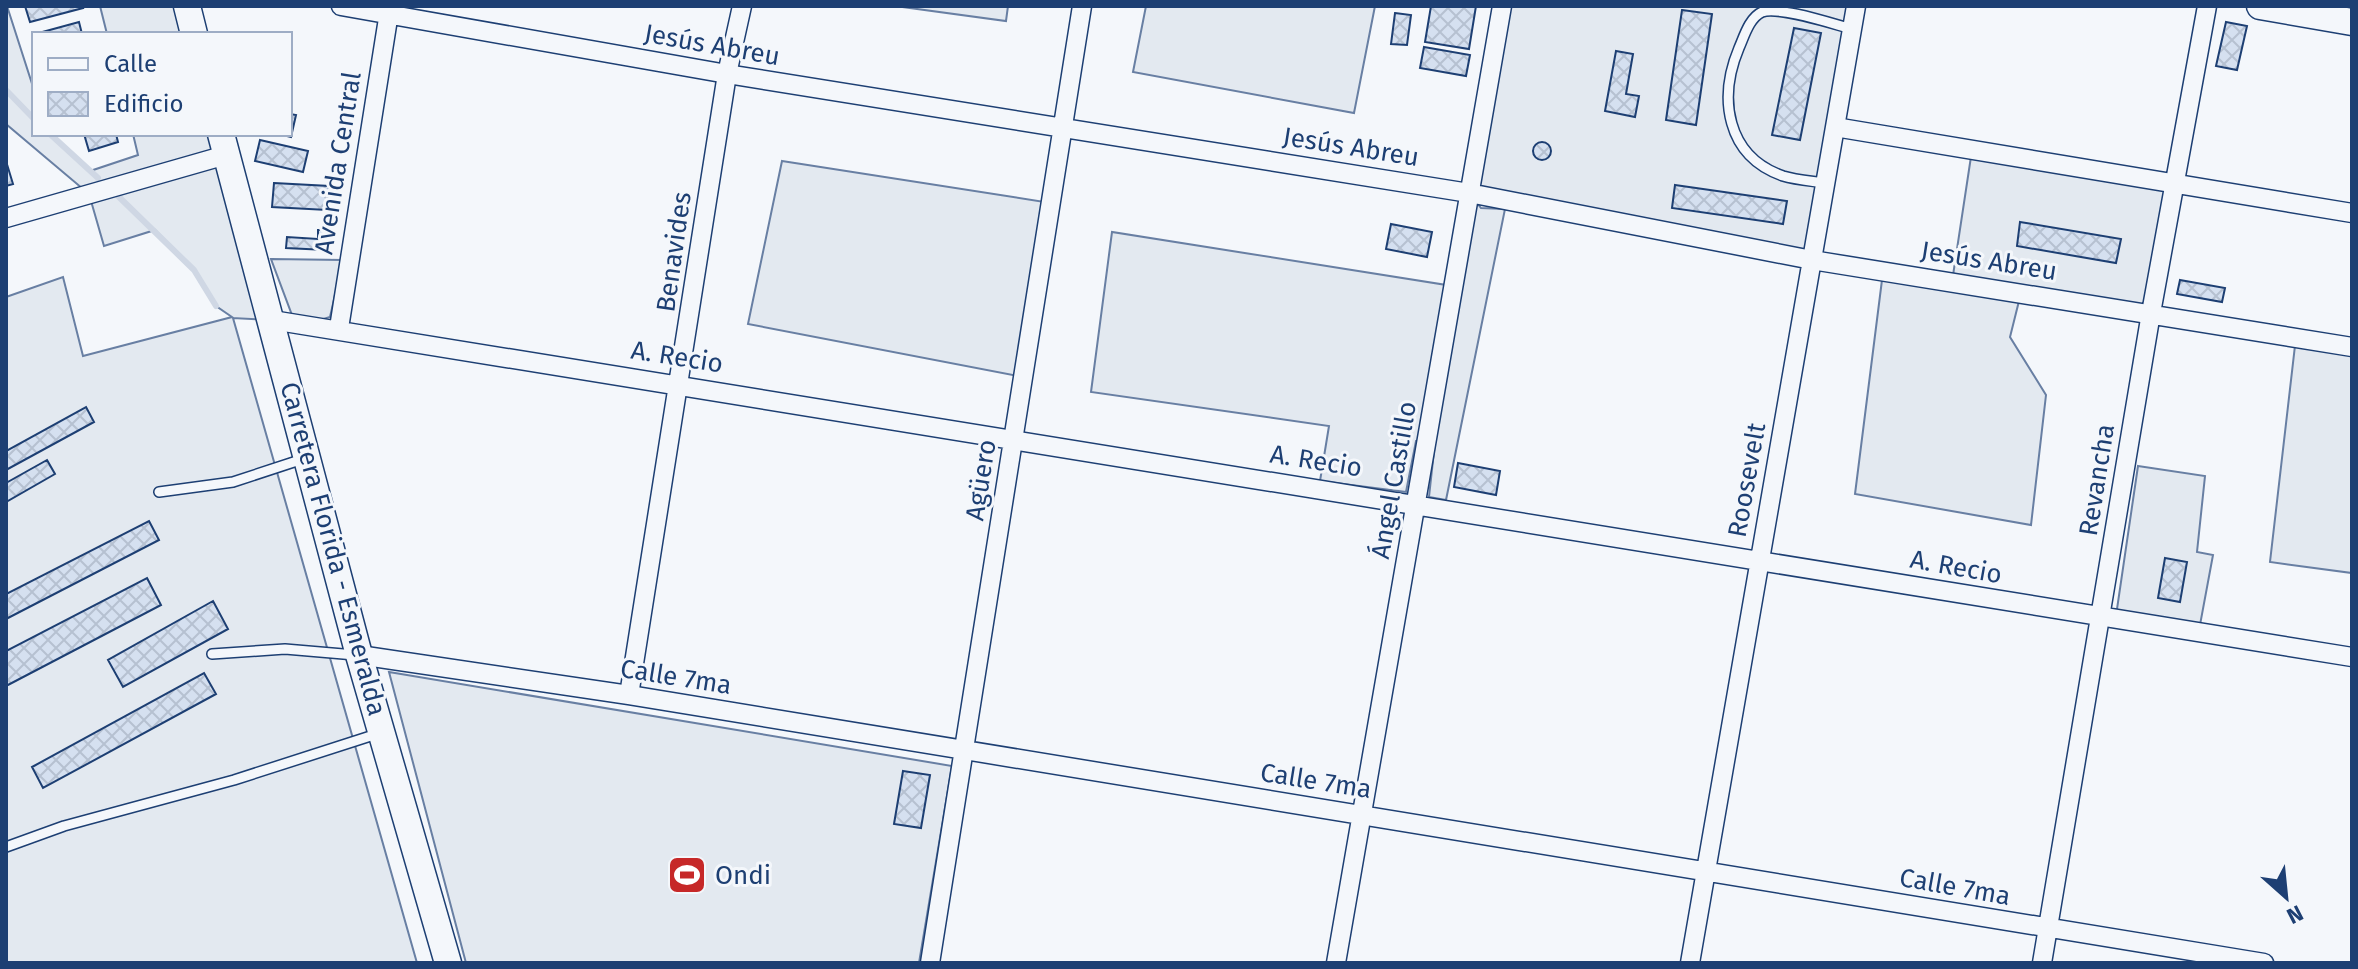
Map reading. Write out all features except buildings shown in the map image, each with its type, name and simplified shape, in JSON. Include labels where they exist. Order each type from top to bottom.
[{"type":"main road","points":[[187,6],[194,32]]},
{"type":"main road","points":[[2260,6],[2352,22]]},
{"type":"main road","name":"Carretera Florida - Esmeralda","points":[[224,144],[359,655],[448,963]]},
{"type":"street","name":"Jesús Abreu","points":[[341,6],[389,10],[727,74],[1469,193],[1812,260],[2352,347]]},
{"type":"street","name":"Benavides","points":[[629,695],[681,384],[727,74],[742,6]]},
{"type":"street","name":"Agüero","points":[[930,963],[1082,6]]},
{"type":"street","name":"Ángel Castillo","points":[[1336,963],[1502,6]]},
{"type":"street","name":"Roosevelt","points":[[1690,963],[1856,6]]},
{"type":"street","name":"Revancha","points":[[2042,963],[2151,313],[2207,6]]},
{"type":"street","name":"Avenida Central","points":[[339,328],[389,10]]},
{"type":"street","points":[[1835,127],[2352,213]]},
{"type":"street","points":[[6,218],[224,144]]},
{"type":"street","name":"A. Recio","points":[[272,320],[339,328],[2352,657]]},
{"type":"street","name":"Calle 7ma","points":[[359,655],[629,695],[2264,963]]},
{"type":"lane","points":[[1825,183],[1783,176],[1758,164],[1741,146],[1730,128],[1727,98],[1733,62],[1751,21],[1762,12],[1780,12],[1852,29]]},
{"type":"lane","points":[[159,492],[233,482],[306,458]]},
{"type":"lane","points":[[212,654],[285,649],[359,655]]},
{"type":"lane","points":[[6,847],[64,826],[234,780],[383,732]]},
{"type":"shaded area","points":[[7,6],[32,84],[32,136],[52,136],[90,171],[138,155],[133,136],[222,136],[272,320],[233,318],[417,963],[6,963],[6,297],[63,277],[83,356],[232,317],[216,306],[194,270],[155,230],[104,246],[89,194],[6,124]]},
{"type":"shaded area","points":[[100,6],[187,6],[194,32],[106,32]]},
{"type":"shaded area","points":[[895,6],[1008,6],[1006,21]]},
{"type":"shaded area","points":[[1146,6],[1375,6],[1354,113],[1133,72]]},
{"type":"shaded area","points":[[1500,6],[1857,6],[1812,260],[1470,194],[1481,208],[1505,209],[1446,500],[1429,497],[1435,442],[1416,441],[1406,492],[1320,481],[1329,426],[1091,392],[1112,232],[1453,286]]},
{"type":"shaded area","points":[[1972,150],[2175,184],[2151,313],[2021,293],[2010,337],[2046,395],[2031,525],[1855,494],[1883,272],[1952,282]]},
{"type":"shaded area","points":[[782,161],[1051,203],[1023,377],[748,324]]},
{"type":"shaded area","points":[[271,259],[343,260],[330,317],[320,320],[292,315]]},
{"type":"shaded area","points":[[2296,337],[2352,347],[2352,573],[2270,562]]},
{"type":"shaded area","points":[[2138,466],[2205,476],[2197,552],[2213,555],[2200,625],[2122,618],[2117,609]]},
{"type":"shaded area","points":[[389,672],[952,766],[919,963],[466,963]]},
{"type":"waterway","points":[[6,90],[32,117]]},
{"type":"waterway","points":[[52,136],[98,178]]},
{"type":"waterway","points":[[119,197],[194,270],[216,306]]},
{"type":"place","name":"Ondi","points":[[687,875]]}]
